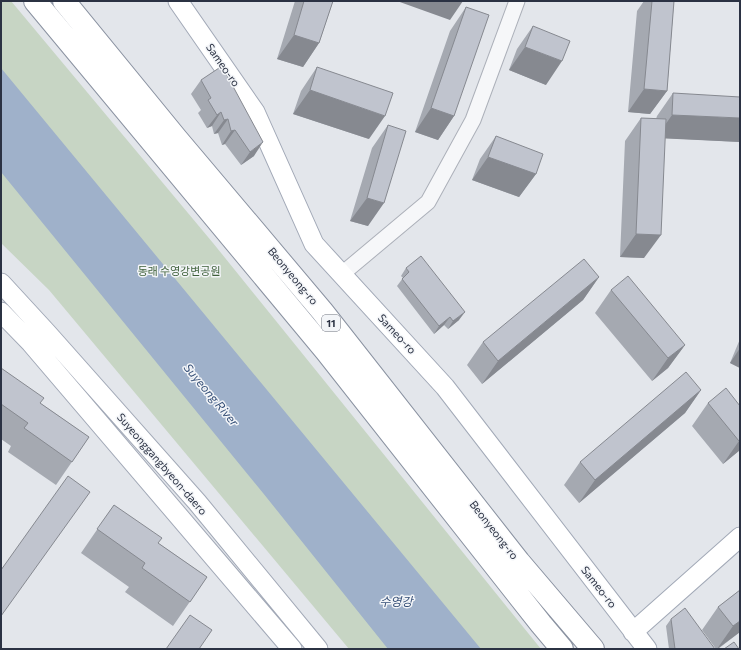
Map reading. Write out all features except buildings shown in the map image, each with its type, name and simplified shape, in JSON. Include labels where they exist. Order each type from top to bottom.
[{"type":"highway","name":"Beonyeong-ro","points":[[35,1],[326,351],[562,649]]},
{"type":"highway","name":"Beonyeong-ro","points":[[64,1],[176,138],[322,311],[519,562],[593,649]]},
{"type":"main road","name":"Sameo-ro","points":[[178,1],[255,112],[314,244],[445,387],[647,649]]},
{"type":"main road","name":"Suyeonggangbyeon-daero","points":[[1,283],[197,502],[318,649]]},
{"type":"main road","name":"Suyeonggangbyeon-daero","points":[[1,312],[36,349],[292,649]]},
{"type":"main road","points":[[633,632],[740,537]]},
{"type":"lane","points":[[342,274],[428,202],[473,120],[517,1]]},
{"type":"green space","name":"동래 수영강변공원","points":[[1,1],[11,1],[213,243],[541,649],[349,649],[49,290],[1,243]]},
{"type":"water","name":"수영강","points":[[1,68],[481,649],[388,649],[263,493],[1,172]]},
{"type":"water label","name":"Suyeong River","points":[[211,395]]}]
